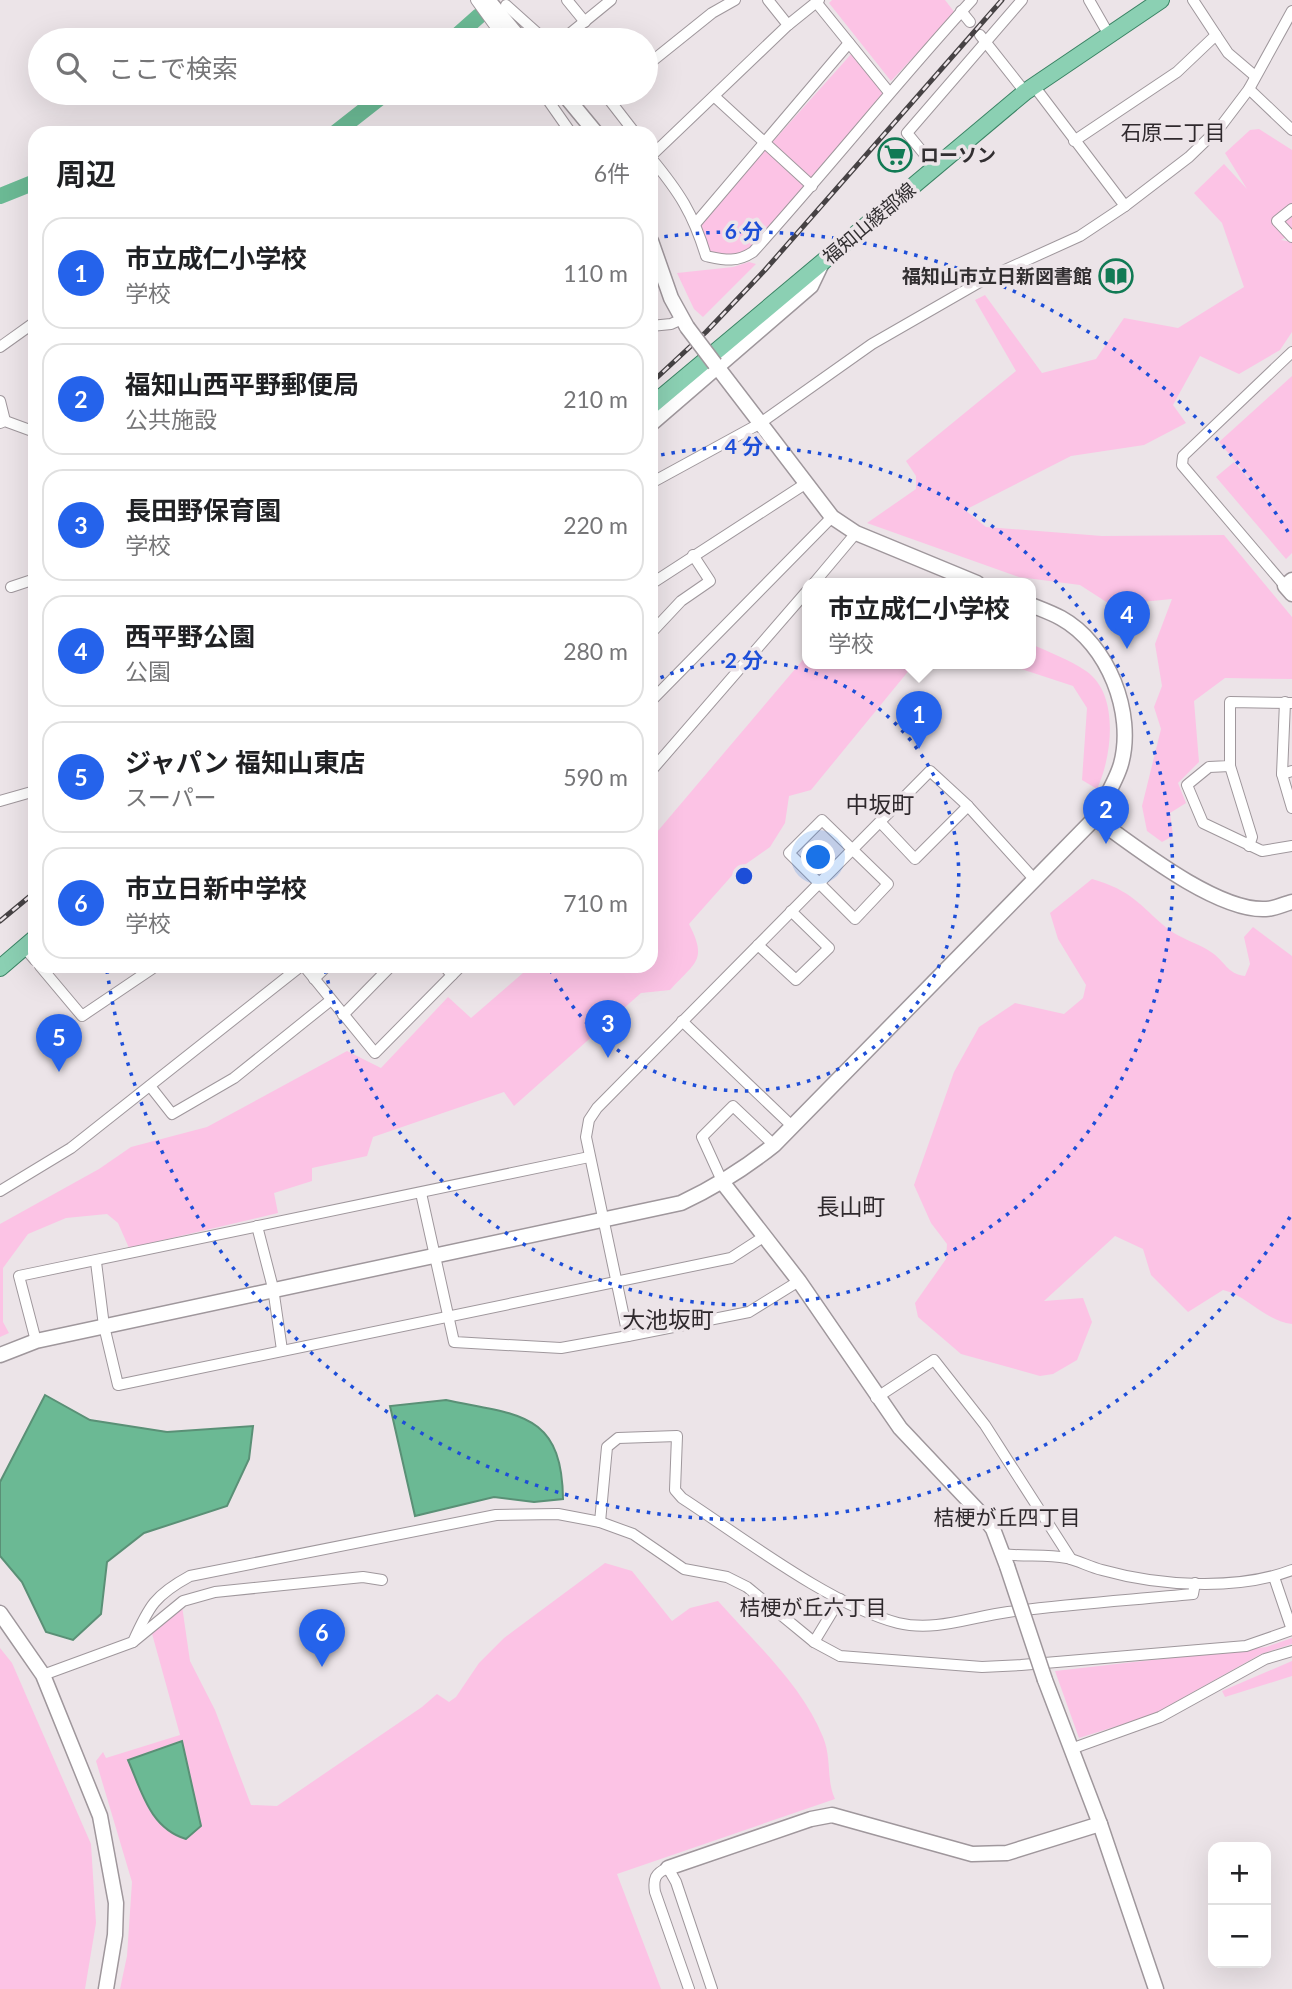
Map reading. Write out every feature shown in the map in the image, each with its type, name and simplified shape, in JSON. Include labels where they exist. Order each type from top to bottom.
[{"type":"main road","name":"福知山綾部線","points":[[658,400],[1029,89],[1161,0]]},
{"type":"main road","points":[[0,968],[28,950]]},
{"type":"street","points":[[476,0],[496,28]]},
{"type":"street","points":[[567,0],[585,22]]},
{"type":"street","points":[[577,28],[611,0]]},
{"type":"street","points":[[658,56],[712,13],[735,0]]},
{"type":"street","points":[[768,0],[788,26]]},
{"type":"street","points":[[934,166],[907,133],[983,38],[1022,0]]},
{"type":"street","points":[[1089,0],[1109,35]]},
{"type":"street","points":[[1193,0],[1228,53],[1255,76]]},
{"type":"street","points":[[658,150],[788,26],[818,1],[888,92]]},
{"type":"street","points":[[501,4],[514,28]]},
{"type":"street","points":[[501,4],[530,28]]},
{"type":"street","points":[[658,166],[683,196],[696,223],[706,256],[734,262],[754,252],[964,5],[970,22]]},
{"type":"street","points":[[658,479],[759,424],[872,344],[995,274],[1080,236],[1125,206],[1189,157],[1221,126],[1249,89],[1292,10]]},
{"type":"street","points":[[1074,141],[1177,72],[1216,35]]},
{"type":"street","points":[[983,38],[1074,141],[1125,206]]},
{"type":"street","points":[[696,223],[767,144],[849,43]]},
{"type":"street","points":[[1249,89],[1292,130]]},
{"type":"street","points":[[715,97],[812,186]]},
{"type":"street","points":[[551,105],[566,126]]},
{"type":"street","points":[[573,105],[590,126]]},
{"type":"street","points":[[615,105],[630,126]]},
{"type":"street","points":[[1292,209],[1277,221],[1292,237]]},
{"type":"street","points":[[658,258],[684,323],[832,517],[856,533],[965,578]]},
{"type":"street","points":[[658,418],[811,286],[821,263]]},
{"type":"street","points":[[658,325],[684,323]]},
{"type":"street","points":[[0,347],[28,327]]},
{"type":"street","points":[[1290,586],[1182,465],[1183,456],[1292,352]]},
{"type":"street","points":[[0,401],[3,422],[28,430]]},
{"type":"street","points":[[658,579],[805,484]]},
{"type":"street","points":[[658,694],[832,517]]},
{"type":"street","points":[[818,578],[856,533]]},
{"type":"street","points":[[658,626],[681,601],[710,581],[694,555]]},
{"type":"street","points":[[11,587],[28,581]]},
{"type":"street","points":[[658,763],[802,597]]},
{"type":"street","points":[[0,1355],[36,1341],[104,1325],[681,1203],[723,1183],[774,1145],[793,1127],[1095,818],[1121,764],[1124,726],[1121,698],[1093,647],[1063,618],[1036,607]]},
{"type":"street","points":[[1249,846],[1252,837],[1230,766],[1230,702],[1288,702],[1287,773],[1292,808]]},
{"type":"street","points":[[1230,766],[1209,767],[1187,785],[1203,823],[1262,851],[1292,846]]},
{"type":"street","points":[[628,1336],[605,1219],[589,1157],[586,1137],[589,1120],[682,1021],[930,771],[968,806],[1035,880]]},
{"type":"street","points":[[0,801],[28,793]]},
{"type":"street","points":[[881,822],[915,859],[968,806]]},
{"type":"street","points":[[1095,818],[1159,865],[1237,905],[1266,909],[1292,902]]},
{"type":"street","points":[[822,820],[888,884],[855,919],[819,884],[789,853],[822,820]]},
{"type":"street","points":[[758,945],[796,980],[829,948],[792,911]]},
{"type":"street","points":[[46,973],[82,1016],[146,973]]},
{"type":"street","points":[[0,1191],[71,1148],[293,973]]},
{"type":"street","points":[[308,973],[375,1053],[452,975]]},
{"type":"street","points":[[314,979],[320,973]]},
{"type":"street","points":[[343,1015],[384,973]]},
{"type":"street","points":[[150,1086],[172,1114],[234,1078],[331,1000]]},
{"type":"street","points":[[682,1021],[793,1127]]},
{"type":"street","points":[[774,1145],[733,1106],[702,1137],[723,1183],[799,1281],[876,1398],[900,1429],[975,1504],[993,1529],[1045,1680],[1100,1824],[1156,1989]]},
{"type":"street","points":[[36,1341],[19,1276],[589,1157]]},
{"type":"street","points":[[421,1193],[454,1342],[561,1348],[749,1312],[799,1281]]},
{"type":"street","points":[[257,1226],[273,1288],[282,1350]]},
{"type":"street","points":[[96,1262],[104,1325],[118,1385],[731,1258],[765,1236]]},
{"type":"street","points":[[876,1398],[934,1360],[985,1425],[1071,1559]]},
{"type":"street","points":[[600,1522],[607,1447],[618,1438],[677,1436],[676,1490],[682,1498],[840,1599],[880,1618],[922,1626],[1057,1606],[1193,1594],[1195,1583]]},
{"type":"street","points":[[134,1642],[149,1605],[164,1590],[190,1576],[496,1515],[558,1514],[600,1522],[633,1534],[684,1569],[727,1577],[747,1587],[814,1642],[840,1656],[982,1667],[1146,1657],[1246,1646],[1292,1630],[1274,1577]]},
{"type":"street","points":[[1005,1560],[1037,1553],[1071,1559],[1103,1571],[1195,1583],[1239,1584],[1274,1577],[1292,1570]]},
{"type":"street","points":[[43,1675],[134,1642],[183,1601],[215,1592],[363,1577],[382,1580]]},
{"type":"street","points":[[814,1642],[840,1599]]},
{"type":"street","points":[[0,1614],[43,1675],[100,1816],[116,1903],[115,1935],[106,1989]]},
{"type":"street","points":[[1071,1749],[1160,1717],[1265,1659],[1292,1651]]},
{"type":"street","points":[[689,1989],[655,1892],[653,1880],[659,1871],[811,1819],[832,1815],[972,1854],[1007,1853],[1100,1824]]},
{"type":"street","points":[[667,1868],[676,1882],[712,1989]]},
{"type":"shaded area","points":[[832,0],[945,0],[955,13],[891,81],[829,3]]},
{"type":"shaded area","points":[[853,52],[888,94],[748,251],[731,256],[710,252],[700,223]]},
{"type":"shaded area","points":[[1259,129],[1292,150],[1292,234],[1281,240],[1292,242],[1292,332],[1280,350],[1239,374],[1200,356],[1173,405],[1186,423],[1144,445],[1071,456],[965,510],[986,527],[1102,536],[1224,535],[1292,617],[1292,679],[1225,678],[1194,701],[1199,762],[1178,783],[1186,803],[1170,813],[1173,836],[1162,842],[1147,831],[1142,806],[1161,729],[1154,707],[1162,686],[1155,644],[1172,599],[1111,605],[1080,585],[1019,577],[867,523],[916,489],[916,476],[906,461],[1016,371],[975,300],[985,295],[1042,373],[1096,359],[1124,318],[1178,328],[1244,287],[1222,223],[1194,193],[1224,164],[1247,189],[1225,153],[1250,130]]},
{"type":"shaded area","points":[[749,262],[756,264],[703,317],[694,309],[677,273],[733,267]]},
{"type":"shaded area","points":[[1292,376],[1292,553],[1286,559],[1216,477],[1234,462],[1288,524],[1219,442]]},
{"type":"shaded area","points":[[1036,646],[1086,671],[1097,681],[1104,695],[1110,727],[1106,760],[1097,789],[1082,780],[1087,708],[1073,686],[1021,669],[1036,669]]},
{"type":"shaded area","points":[[802,661],[802,669],[910,669],[811,790],[789,796],[785,823],[770,847],[736,871],[689,924],[698,946],[698,954],[692,967],[670,990],[641,993],[514,1106],[504,1092],[373,1137],[367,1156],[312,1168],[312,1181],[274,1193],[278,1213],[129,1248],[118,1223],[107,1214],[66,1218],[28,1234],[3,1268],[3,1322],[9,1333],[0,1337],[0,1224],[99,1169],[131,1147],[207,1127],[347,1051],[381,1068],[448,997],[471,1018],[523,973],[658,973],[658,831]]},
{"type":"shaded area","points":[[1092,879],[1117,888],[1142,905],[1168,929],[1211,952],[1239,975],[1245,976],[1250,964],[1244,937],[1253,927],[1292,956],[1292,1324],[1273,1318],[1241,1297],[1223,1290],[1188,1312],[1151,1275],[1143,1249],[1115,1236],[1044,1301],[1083,1298],[1092,1322],[1077,1360],[1053,1374],[1040,1376],[961,1354],[918,1317],[915,1303],[946,1259],[947,1244],[931,1223],[914,1185],[954,1072],[979,1027],[1015,1003],[1064,1014],[1083,998],[1086,985],[1058,939],[1050,913]]},
{"type":"shaded area","points":[[45,1395],[90,1420],[167,1432],[253,1426],[249,1459],[227,1506],[144,1533],[107,1562],[101,1614],[73,1640],[46,1632],[22,1582],[0,1556],[0,1482]]},
{"type":"shaded area","points":[[446,1400],[514,1415],[531,1422],[544,1433],[554,1449],[561,1470],[563,1499],[534,1502],[494,1497],[415,1516],[390,1406]]},
{"type":"shaded area","points":[[605,1563],[632,1571],[672,1621],[690,1608],[718,1601],[790,1682],[814,1718],[826,1745],[835,1799],[617,1874],[661,1989],[120,1989],[127,1956],[132,1882],[96,1761],[103,1752],[106,1758],[180,1735],[151,1630],[182,1606],[190,1661],[215,1710],[251,1805],[277,1806],[437,1694],[449,1702],[456,1697],[479,1663],[504,1638]]},
{"type":"shaded area","points":[[1292,1638],[1292,1644],[1261,1654],[1152,1715],[1079,1738],[1055,1671],[1266,1647]]},
{"type":"shaded area","points":[[0,1648],[12,1663],[91,1844],[96,1923],[85,1989],[0,1989]]},
{"type":"shaded area","points":[[1292,1661],[1292,1676],[1225,1697],[1222,1691]]},
{"type":"shaded area","points":[[182,1741],[201,1826],[186,1839],[164,1827],[156,1818],[143,1796],[128,1760]]},
{"type":"waterway","points":[[466,28],[479,16]]},
{"type":"waterway","points":[[344,126],[371,105]]},
{"type":"waterway","points":[[0,196],[28,185]]},
{"type":"railway","points":[[658,377],[706,332],[765,270],[1002,0]]},
{"type":"railway","points":[[0,921],[28,898]]},
{"type":"place","name":"ローソン","points":[[895,155]]},
{"type":"place","name":"福知山市立日新図書館","points":[[1116,276]]},
{"type":"place","name":"西平野公園","points":[[1127,649]]},
{"type":"place","name":"市立成仁小学校","points":[[919,749]]},
{"type":"place","name":"福知山西平野郵便局","points":[[1106,844]]},
{"type":"place","name":"長田野保育園","points":[[608,1058]]},
{"type":"place","name":"ジャパン 福知山東店","points":[[59,1072]]},
{"type":"place","name":"市立日新中学校","points":[[322,1667]]},
{"type":"district","name":"石原二丁目","points":[[1173,133]]},
{"type":"district","name":"中坂町","points":[[880,805]]},
{"type":"district","name":"長山町","points":[[851,1207]]},
{"type":"district","name":"大池坂町","points":[[668,1320]]},
{"type":"district","name":"桔梗が丘四丁目","points":[[1007,1518]]},
{"type":"district","name":"桔梗が丘六丁目","points":[[813,1608]]}]
